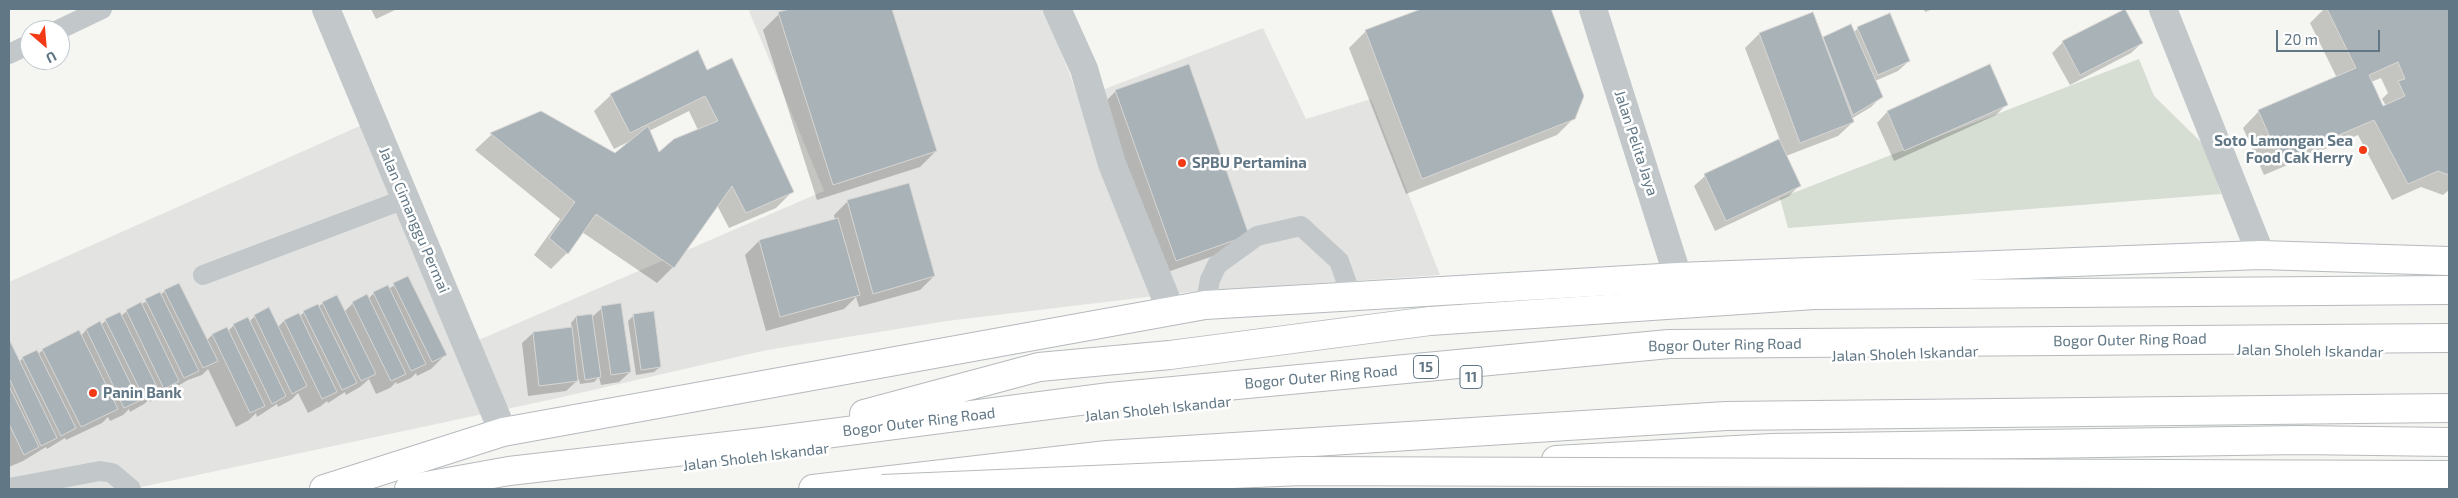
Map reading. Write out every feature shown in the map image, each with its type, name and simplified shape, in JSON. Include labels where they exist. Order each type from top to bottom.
[{"type":"main road","points":[[324,489],[504,432],[1205,305],[1678,277],[2261,255],[2449,261]]},
{"type":"main road","points":[[764,442],[1039,366],[1170,355],[1430,321],[1814,294],[2449,290]]},
{"type":"main road","name":"Bogor Outer Ring Road","points":[[409,489],[509,470],[764,442],[1110,397],[1670,344],[2449,338]]},
{"type":"main road","name":"Jalan Sholeh Iskandar","points":[[499,489],[1014,424],[1370,386],[1595,365],[1941,352],[2278,349],[2449,352]]},
{"type":"main road","points":[[814,489],[1107,455],[1726,416],[2449,408]]},
{"type":"main road","points":[[1159,489],[1330,474],[1772,448],[2299,440],[2449,442]]},
{"type":"main road","points":[[882,489],[1302,471],[2449,475]]},
{"type":"street","name":"Jalan Cimanggu Permai","points":[[326,9],[504,432]]},
{"type":"street","points":[[1057,9],[1084,69],[1112,164],[1171,311]]},
{"type":"street","name":"Jalan Pelita Jaya","points":[[1593,9],[1678,277]]},
{"type":"street","points":[[2163,9],[2261,255]]},
{"type":"lane","points":[[70,24],[102,9]]},
{"type":"lane","points":[[203,275],[405,199]]},
{"type":"lane","points":[[1205,305],[1210,280],[1217,265],[1258,236],[1301,226],[1339,261],[1351,295]]},
{"type":"lane","points":[[9,488],[100,471],[112,473],[131,489]]},
{"type":"shaded area","points":[[753,9],[1045,9],[1079,99],[1263,28],[1306,119],[1371,99],[1440,275],[1189,292],[947,321],[767,350],[558,398],[132,489],[9,489],[9,282],[371,121],[467,345],[824,191],[749,11]]},
{"type":"shaded area","points":[[2139,59],[2154,96],[2204,145],[2221,194],[1788,228],[1780,198]]},
{"type":"building","points":[[790,9],[892,9],[937,151],[833,185],[778,12]]},
{"type":"building","points":[[1421,9],[1551,9],[1584,96],[1575,119],[1422,179],[1365,30]]},
{"type":"building","points":[[2125,9],[2143,43],[2080,75],[2062,41]]},
{"type":"building","points":[[2327,9],[2449,9],[2449,175],[2438,171],[2408,184],[2374,120],[2280,160],[2258,110],[2356,68]],"holes":[[[2398,62],[2405,79],[2398,81],[2405,96],[2383,106],[2369,75]]]},
{"type":"building","points":[[1813,12],[1854,122],[1800,143],[1759,33]]},
{"type":"building","points":[[1890,13],[1910,61],[1878,75],[1857,27]]},
{"type":"building","points":[[1851,24],[1883,97],[1853,115],[1823,37]]},
{"type":"building","points":[[698,50],[707,70],[732,58],[794,192],[746,213],[732,186],[674,268],[596,214],[568,254],[549,238],[575,202],[490,133],[541,111],[615,153],[648,126],[659,152],[674,139],[718,121],[705,96],[630,133],[610,94]]},
{"type":"building","name":"SPBU Pertamina","points":[[1189,64],[1249,235],[1176,261],[1115,90]]},
{"type":"building","points":[[1990,64],[2008,105],[1904,151],[1887,111]]},
{"type":"building","points":[[1779,139],[1801,186],[1726,221],[1704,174]]},
{"type":"building","points":[[909,183],[935,276],[873,294],[847,200]]},
{"type":"building","points":[[838,218],[860,295],[780,317],[759,240]]},
{"type":"building","points":[[408,276],[447,355],[432,362],[393,283]]},
{"type":"building","points":[[179,283],[218,361],[203,368],[164,290]]},
{"type":"building","points":[[388,285],[426,364],[411,371],[373,292]]},
{"type":"building","points":[[160,292],[199,371],[184,378],[145,299]]},
{"type":"building","points":[[367,294],[406,374],[391,381],[352,302]]},
{"type":"building","points":[[337,295],[376,374],[361,381],[322,302]]},
{"type":"building","points":[[141,302],[179,381],[164,389],[126,310]]},
{"type":"building","points":[[621,303],[631,372],[611,375],[601,306]]},
{"type":"building","points":[[318,304],[357,383],[342,390],[303,311]]},
{"type":"building","points":[[269,307],[307,386],[292,394],[254,315]]},
{"type":"building","points":[[654,311],[661,367],[641,370],[633,314]]},
{"type":"building","points":[[120,312],[159,391],[144,398],[105,319]]},
{"type":"building","points":[[299,313],[337,392],[322,399],[284,320]]},
{"type":"building","points":[[592,314],[601,377],[585,380],[576,316]]},
{"type":"building","points":[[248,317],[286,396],[272,404],[233,324]]},
{"type":"building","points":[[100,321],[139,401],[124,408],[86,329]]},
{"type":"building","points":[[227,327],[265,406],[250,413],[212,334]]},
{"type":"building","points":[[572,327],[578,381],[539,386],[533,332]]},
{"type":"building","points":[[79,330],[118,409],[81,427],[42,349]]},
{"type":"building","points":[[9,339],[57,438],[41,446],[9,378]]},
{"type":"building","points":[[37,350],[76,428],[61,436],[22,357]]},
{"type":"building","points":[[9,386],[39,447],[24,455],[9,424]]},
{"type":"place","name":"Soto Lamongan Sea Food Cak Herry","points":[[2363,150]]},
{"type":"place","name":"SPBU Pertamina","points":[[1182,163]]},
{"type":"place","name":"Panin Bank","points":[[93,393]]}]
